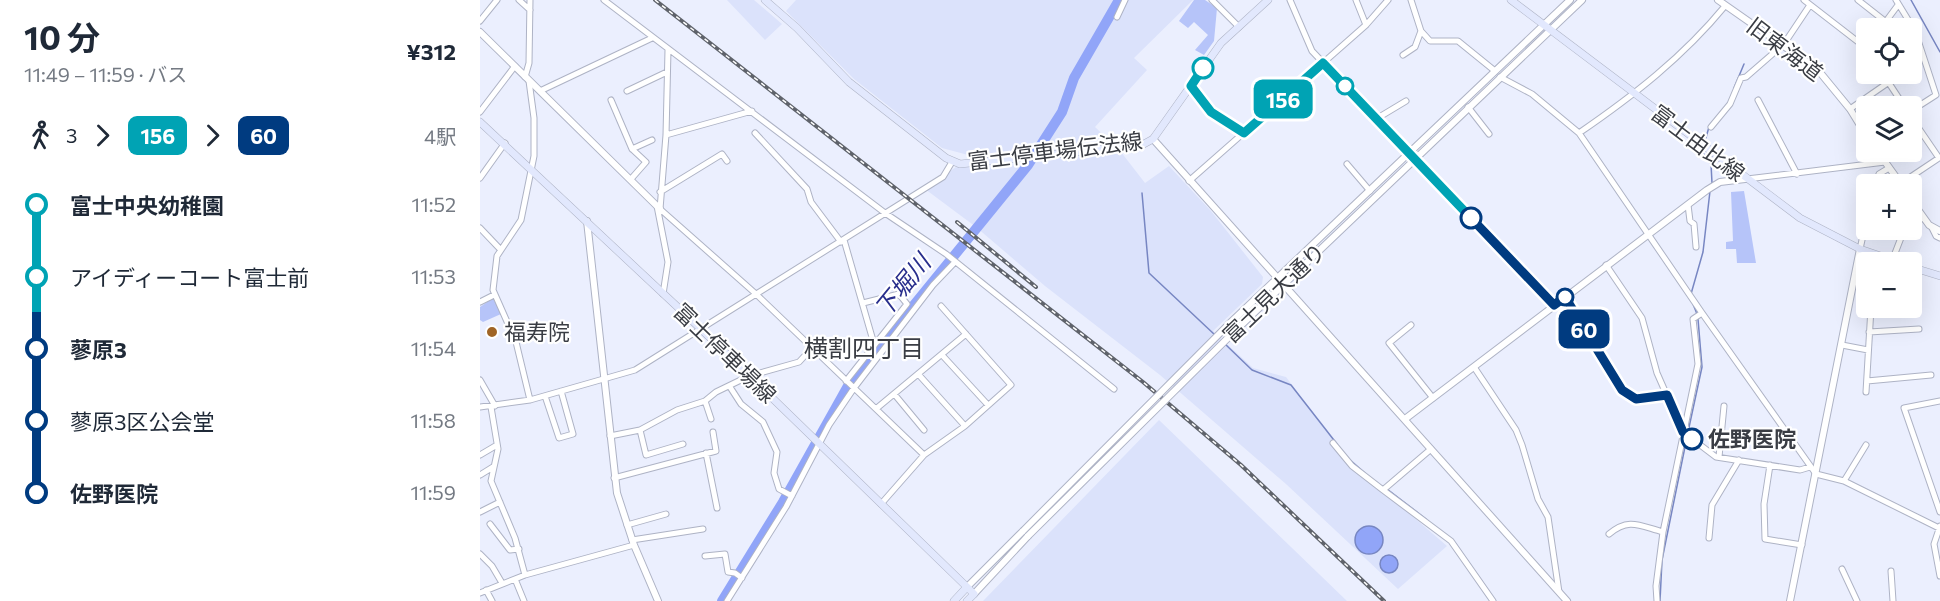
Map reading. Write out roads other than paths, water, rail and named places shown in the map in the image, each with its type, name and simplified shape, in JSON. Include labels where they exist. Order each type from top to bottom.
[{"type":"main road","name":"富士停車場伝法線","points":[[765,0],[797,28],[849,82],[952,162],[960,164],[1142,145],[1153,139],[1221,43],[1268,0]]},
{"type":"main road","name":"富士由比線","points":[[1511,0],[1800,218],[1864,252]]},
{"type":"main road","name":"富士停車場線","points":[[480,122],[532,168],[700,328],[974,594]]},
{"type":"main road","points":[[1922,270],[1940,276]]},
{"type":"main road","points":[[954,601],[967,587]]},
{"type":"main road","points":[[967,601],[974,594]]},
{"type":"street","points":[[480,21],[497,0]]},
{"type":"street","points":[[519,0],[530,10]]},
{"type":"street","points":[[530,0],[527,79],[534,118],[532,168],[521,220],[497,256],[494,295],[516,342],[530,400]]},
{"type":"street","points":[[604,0],[885,213],[946,254],[1114,389]]},
{"type":"street","points":[[1117,17],[1125,0]]},
{"type":"street","points":[[1212,0],[1239,27]]},
{"type":"street","points":[[1290,0],[1312,51],[1554,305]]},
{"type":"street","points":[[1356,0],[1366,25]]},
{"type":"street","points":[[1189,181],[1366,25],[1388,0]]},
{"type":"street","points":[[1411,0],[1421,31],[1430,41],[1458,41],[1496,71]]},
{"type":"street","name":"富士見大通り","points":[[974,594],[1028,536],[1236,330],[1500,77],[1570,0]]},
{"type":"street","name":"富士見大通り","points":[[967,587],[1277,278],[1496,71],[1582,0]]},
{"type":"street","name":"旧東海道","points":[[1718,0],[1784,44],[1818,70],[1856,119]]},
{"type":"street","points":[[1804,0],[1856,40]]},
{"type":"street","points":[[1858,0],[1881,18]]},
{"type":"street","points":[[1888,18],[1897,2],[1915,31],[1936,95],[1922,104]]},
{"type":"street","points":[[1711,127],[1730,104],[1741,78],[1746,77],[1784,44],[1810,5]]},
{"type":"street","points":[[1579,133],[1635,95],[1699,38],[1725,6]]},
{"type":"street","points":[[1403,55],[1415,47],[1421,31]]},
{"type":"street","points":[[480,32],[658,208],[756,294],[924,455]]},
{"type":"street","points":[[540,91],[652,38]]},
{"type":"street","points":[[663,294],[669,273],[658,208],[666,135],[668,50]]},
{"type":"street","points":[[480,112],[515,66]]},
{"type":"street","points":[[627,91],[667,72]]},
{"type":"street","points":[[1500,77],[1532,94],[1579,133],[1695,300],[1702,314],[1816,474],[1844,481],[1939,527],[1934,544],[1940,576]]},
{"type":"street","points":[[1850,109],[1886,84]]},
{"type":"street","points":[[1191,86],[1211,112],[1244,133]]},
{"type":"street","points":[[611,100],[632,149],[646,162],[631,179]]},
{"type":"street","points":[[1758,100],[1797,174]]},
{"type":"street","points":[[1376,119],[1406,101]]},
{"type":"street","points":[[1468,107],[1489,134]]},
{"type":"street","points":[[666,135],[752,111]]},
{"type":"street","points":[[755,133],[807,189],[811,201],[842,241],[874,344]]},
{"type":"street","points":[[1916,174],[1939,158],[1922,133]]},
{"type":"street","points":[[1153,139],[1567,601]]},
{"type":"street","points":[[632,149],[652,140]]},
{"type":"street","points":[[480,178],[505,143]]},
{"type":"street","points":[[660,192],[722,154],[727,161]]},
{"type":"street","points":[[480,407],[493,407],[530,400],[635,370],[943,177],[952,162]]},
{"type":"street","points":[[1885,162],[1894,174]]},
{"type":"street","points":[[1347,164],[1370,191]]},
{"type":"street","points":[[1405,419],[1714,185],[1745,178],[1887,165]]},
{"type":"street","points":[[1879,174],[1887,165]]},
{"type":"street","points":[[1688,205],[1690,221],[1694,224],[1696,247]]},
{"type":"street","points":[[1923,218],[1940,238]]},
{"type":"street","points":[[587,221],[614,478],[633,542],[658,601]]},
{"type":"street","points":[[480,228],[500,249]]},
{"type":"street","points":[[1932,228],[1940,231]]},
{"type":"street","points":[[1788,600],[1802,545],[1862,240]]},
{"type":"street","points":[[727,601],[854,387],[933,285],[954,262]]},
{"type":"street","points":[[1606,265],[1642,318],[1657,373],[1683,432],[1708,453],[1719,458],[1800,470],[1810,466]]},
{"type":"street","points":[[846,381],[907,304],[899,294],[863,303]]},
{"type":"street","points":[[480,302],[494,295]]},
{"type":"street","points":[[1565,297],[1622,390],[1636,399],[1667,395]]},
{"type":"street","points":[[881,504],[924,455],[965,426],[1011,385],[941,306]]},
{"type":"street","points":[[1657,601],[1657,579],[1663,532],[1698,364],[1693,320],[1702,314]]},
{"type":"street","points":[[1866,392],[1870,318]]},
{"type":"street","points":[[1411,325],[1389,344],[1433,398]]},
{"type":"street","points":[[1869,332],[1919,329]]},
{"type":"street","points":[[877,408],[966,334]]},
{"type":"street","points":[[1842,345],[1868,350]]},
{"type":"street","points":[[609,436],[640,430],[677,410],[705,401],[716,392],[749,376],[799,362],[811,349]]},
{"type":"street","points":[[942,355],[988,405]]},
{"type":"street","points":[[1474,367],[1516,430],[1522,445],[1538,499],[1548,518],[1559,592]]},
{"type":"street","points":[[919,375],[965,426]]},
{"type":"street","points":[[1867,381],[1931,375]]},
{"type":"street","points":[[480,380],[493,407],[497,445],[491,481],[519,549],[525,575]]},
{"type":"street","points":[[730,387],[741,404],[763,422],[777,452],[774,473],[779,489],[791,495]]},
{"type":"street","points":[[545,396],[559,438],[573,434],[561,391]]},
{"type":"street","points":[[894,395],[924,430]]},
{"type":"street","points":[[705,401],[711,418]]},
{"type":"street","points":[[1940,401],[1904,408],[1940,512]]},
{"type":"street","points":[[1719,458],[1724,406]]},
{"type":"street","points":[[640,430],[646,454],[683,444]]},
{"type":"street","points":[[614,478],[716,451],[713,432]]},
{"type":"street","points":[[1332,443],[1352,466],[1451,541],[1493,601]]},
{"type":"street","points":[[480,455],[497,445]]},
{"type":"street","points":[[1844,481],[1866,445]]},
{"type":"street","points":[[1383,490],[1431,449]]},
{"type":"street","points":[[706,453],[717,508]]},
{"type":"street","points":[[1709,538],[1712,505],[1739,460]]},
{"type":"street","points":[[1770,465],[1764,504],[1765,539],[1802,545]]},
{"type":"street","points":[[480,475],[493,467]]},
{"type":"street","points":[[480,512],[501,502]]},
{"type":"street","points":[[627,525],[666,514]]},
{"type":"street","points":[[490,524],[510,550],[519,549]]},
{"type":"street","points":[[1609,534],[1620,525],[1629,524],[1663,532]]},
{"type":"street","points":[[492,601],[483,592],[525,575],[633,542],[703,529]]},
{"type":"street","points":[[480,554],[492,566],[502,583]]},
{"type":"street","points":[[705,556],[725,554],[728,572],[735,573],[742,578]]},
{"type":"street","points":[[1842,569],[1857,601]]},
{"type":"street","points":[[1891,571],[1893,601]]},
{"type":"street","points":[[515,579],[524,601]]},
{"type":"waterway","name":"下堀川","points":[[722,601],[783,502],[848,386],[1028,165],[1062,112],[1074,78],[1119,0]]},
{"type":"waterway","points":[[1911,0],[1940,52]]},
{"type":"waterway","points":[[1734,88],[1744,64]]},
{"type":"waterway","points":[[1705,141],[1709,127]]},
{"type":"waterway","points":[[1703,153],[1711,164],[1712,183]]},
{"type":"waterway","points":[[1691,294],[1703,252],[1710,191]]},
{"type":"waterway","points":[[1142,193],[1149,273],[1215,335]]},
{"type":"waterway","points":[[1693,304],[1697,314]]},
{"type":"waterway","points":[[1688,432],[1702,367],[1698,319]]},
{"type":"waterway","points":[[1225,344],[1252,370],[1291,385],[1337,444]]},
{"type":"waterway","points":[[1660,601],[1662,560],[1687,437]]},
{"type":"waterway","points":[[1349,459],[1366,474]]},
{"type":"waterway","points":[[1387,489],[1426,519]]},
{"type":"waterway","points":[[1455,543],[1490,593]]},
{"type":"railway","points":[[655,0],[1143,382],[1241,465],[1384,601]]},
{"type":"railway","points":[[957,222],[1036,287]]},
{"type":"place","name":"福寿院","points":[[492,332]]},
{"type":"place","name":"佐野医院","points":[[1692,439]]},
{"type":"district","name":"横割四丁目","points":[[864,349]]}]
